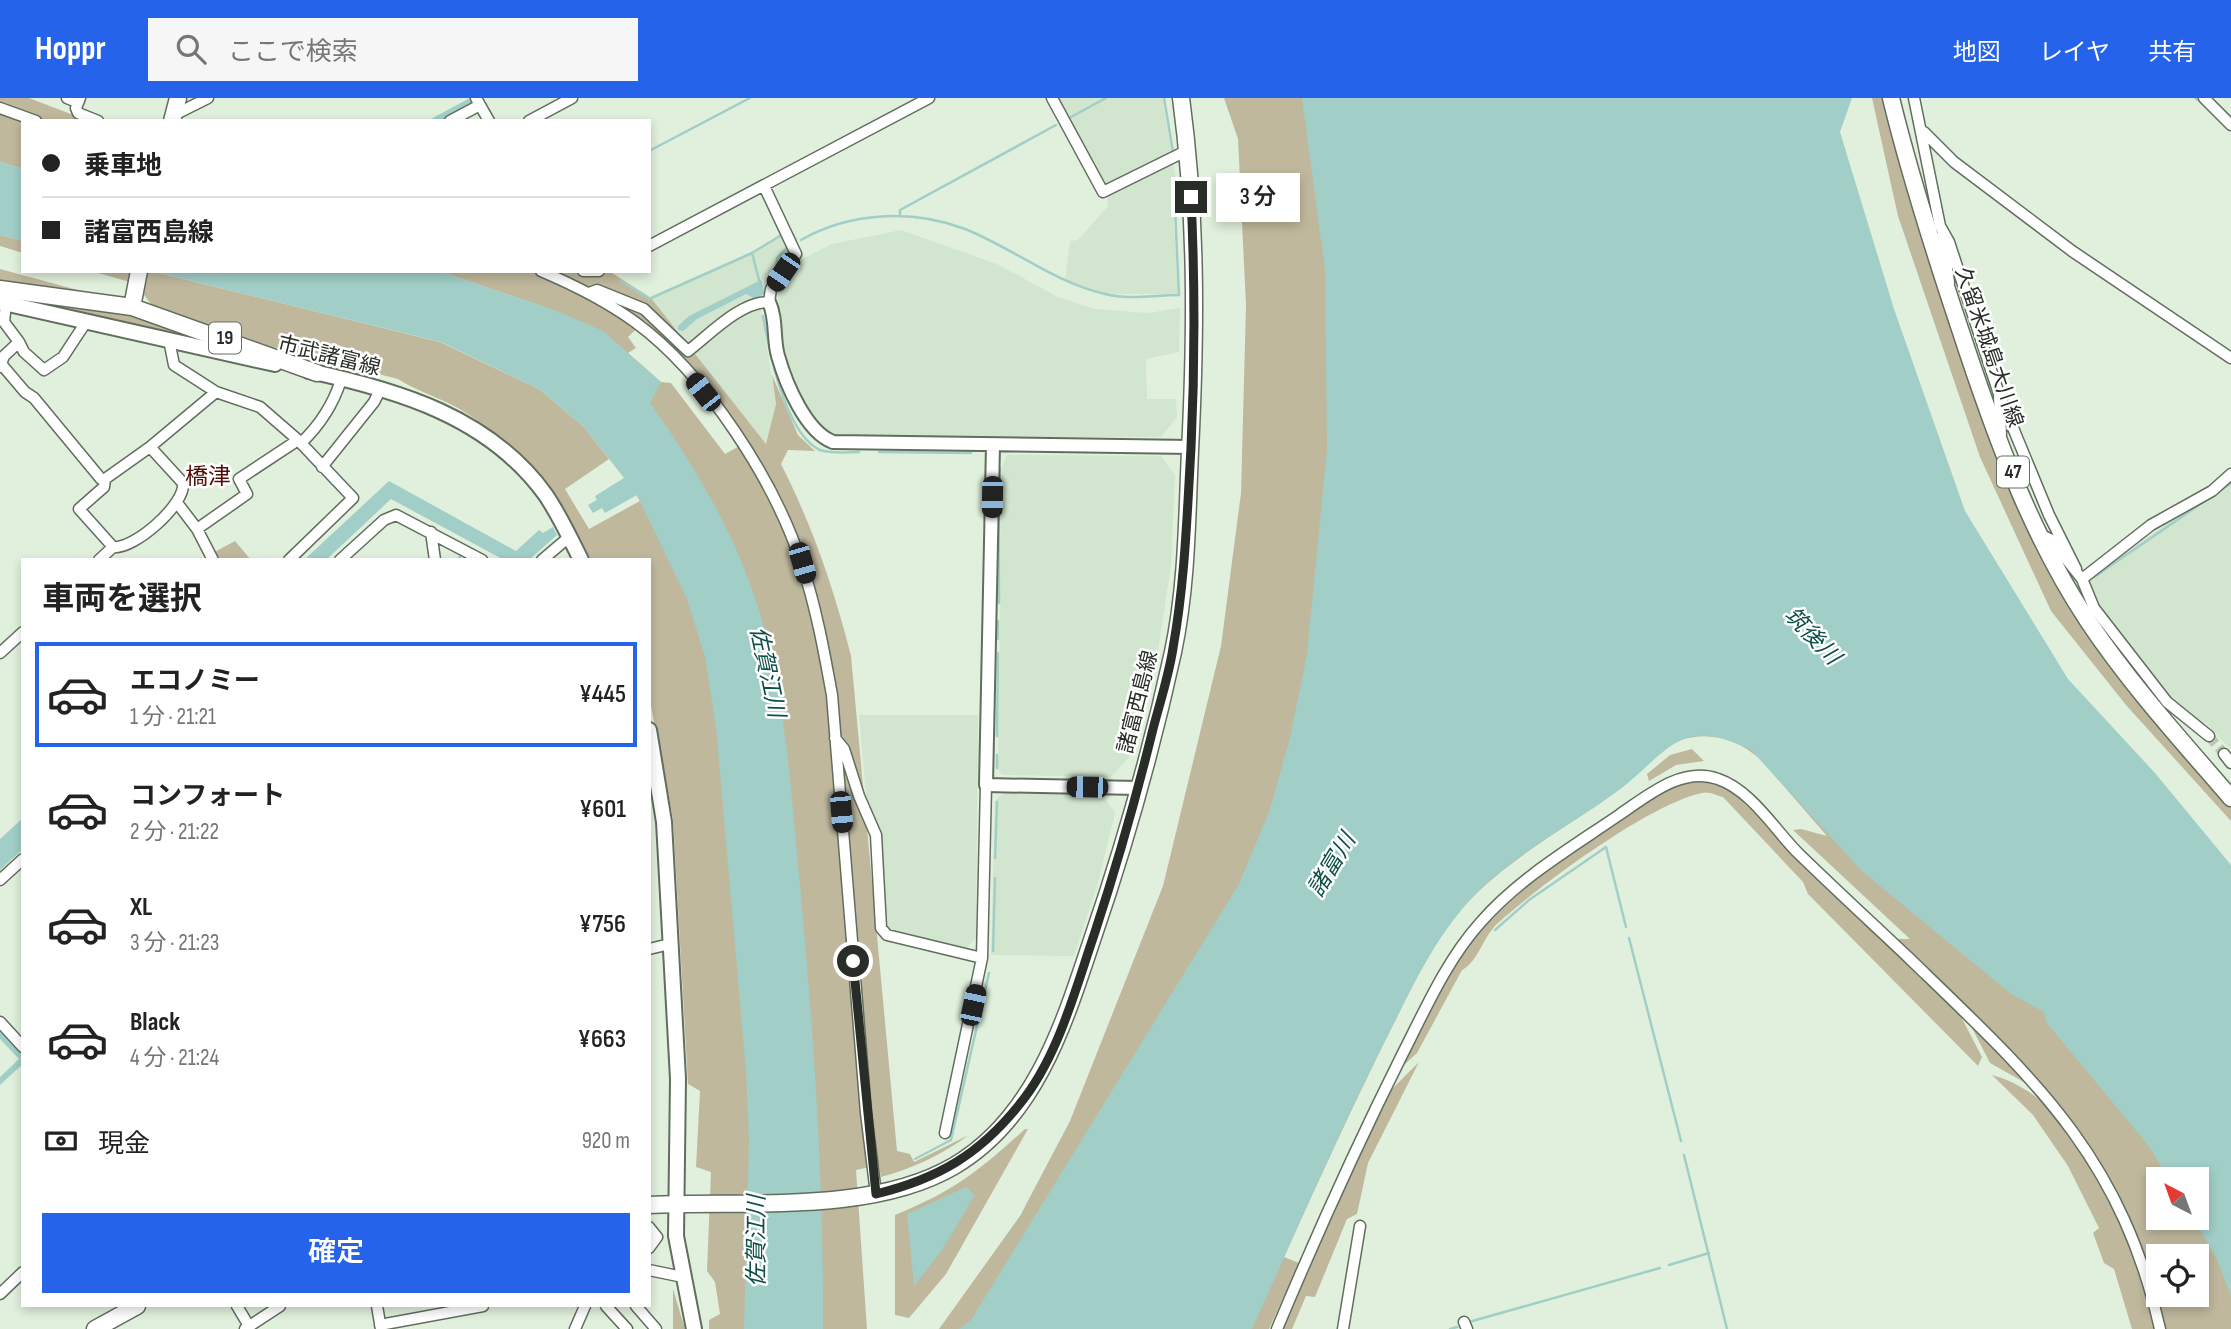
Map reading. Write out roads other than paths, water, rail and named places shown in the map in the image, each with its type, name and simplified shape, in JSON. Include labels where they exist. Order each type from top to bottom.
[{"type":"main road","points":[[173,118],[178,98]]},
{"type":"main road","name":"諸富西島線","points":[[676,1203],[859,1198],[911,1185],[955,1165],[990,1137],[1021,1103],[1049,1055],[1069,1007],[1121,853],[1173,650],[1186,551],[1196,376],[1196,292],[1188,150],[1181,98]]},
{"type":"main road","name":"久留米城島大川線","points":[[1891,98],[1921,212],[1947,289],[2000,442],[2041,534],[2088,621],[2149,703],[2231,797]]},
{"type":"main road","points":[[132,307],[139,273]]},
{"type":"main road","name":"19","points":[[2,298],[132,307],[317,373]]},
{"type":"main road","name":"市武諸富線","points":[[2,298],[86,322],[317,373],[428,404],[461,419],[501,447],[545,494],[580,558]]},
{"type":"main road","points":[[651,742],[664,822],[678,1079],[676,1236],[683,1277],[691,1301],[694,1329]]},
{"type":"main road","points":[[651,1205],[676,1203]]},
{"type":"main road","points":[[95,1329],[135,1307]]},
{"type":"street","points":[[66,98],[78,100],[78,113],[93,119]]},
{"type":"street","points":[[173,118],[208,98]]},
{"type":"street","points":[[533,119],[572,98]]},
{"type":"street","points":[[651,245],[929,98]]},
{"type":"street","points":[[1052,98],[1103,192],[1188,150]]},
{"type":"street","points":[[1914,98],[1924,132],[1951,277],[1947,289]]},
{"type":"street","points":[[2204,98],[2231,125]]},
{"type":"street","points":[[453,119],[478,101],[488,119]]},
{"type":"street","points":[[0,108],[30,119]]},
{"type":"street","points":[[1924,132],[1954,162],[2072,251],[2231,358]]},
{"type":"street","points":[[764,186],[796,254],[772,289],[769,302],[778,356],[806,420],[823,438],[833,442],[1191,447]]},
{"type":"street","points":[[1940,226],[1949,242],[1999,394],[2049,515],[2094,608],[2167,702],[2209,736]]},
{"type":"street","points":[[545,273],[589,293],[635,323],[689,374],[740,442],[775,500],[802,563],[820,629],[832,695],[864,1100],[876,1194]]},
{"type":"street","points":[[589,293],[597,290],[644,309],[688,351],[740,313],[759,302],[769,302]]},
{"type":"street","points":[[2,298],[4,322],[24,352],[44,370],[63,357],[86,322]]},
{"type":"street","points":[[169,340],[174,365],[216,392],[260,407],[300,442],[353,498],[291,558]]},
{"type":"street","points":[[19,342],[4,356],[1,366],[34,398],[101,480],[150,447],[216,392]]},
{"type":"street","points":[[197,529],[247,494],[239,479],[314,431],[334,402],[341,380]]},
{"type":"street","points":[[322,467],[374,402],[380,390]]},
{"type":"street","points":[[1999,394],[2002,430],[2000,442]]},
{"type":"street","points":[[945,1133],[982,958],[993,445]]},
{"type":"street","points":[[101,558],[113,547],[130,544],[178,504],[184,490],[183,483],[150,447]]},
{"type":"street","points":[[2082,579],[2151,526],[2212,491],[2231,474]]},
{"type":"street","points":[[105,479],[104,487],[79,509],[113,547]]},
{"type":"street","points":[[178,504],[197,529],[212,558]]},
{"type":"street","points":[[342,558],[391,516],[403,517],[478,558]]},
{"type":"street","points":[[430,532],[435,558]]},
{"type":"street","points":[[2041,534],[2050,539],[2076,569]]},
{"type":"street","points":[[544,558],[569,537]]},
{"type":"street","points":[[0,653],[21,634]]},
{"type":"street","points":[[835,738],[844,749],[859,796],[876,835],[881,928],[887,935],[982,958]]},
{"type":"street","points":[[2224,754],[2231,763]]},
{"type":"street","points":[[1276,1329],[1359,1141],[1434,993],[1468,938],[1502,901],[1561,856],[1670,783],[1699,776],[1719,779],[1738,790],[1797,852],[2016,1061],[2051,1100],[2091,1155],[2125,1218],[2147,1279],[2160,1329]]},
{"type":"street","points":[[986,785],[1138,788]]},
{"type":"street","points":[[0,880],[21,861]]},
{"type":"street","points":[[651,949],[670,944]]},
{"type":"street","points":[[0,1022],[21,1045]]},
{"type":"street","points":[[1343,1329],[1360,1226]]},
{"type":"street","points":[[651,1228],[657,1237],[651,1245]]},
{"type":"street","points":[[651,1270],[683,1277]]},
{"type":"street","points":[[0,1294],[21,1274]]},
{"type":"street","points":[[237,1307],[247,1327],[278,1307]]},
{"type":"street","points":[[377,1307],[381,1327],[478,1307]]},
{"type":"street","points":[[575,1329],[585,1307]]},
{"type":"street","points":[[607,1307],[627,1329]]},
{"type":"street","points":[[637,1307],[656,1329]]},
{"type":"water","points":[[470,98],[480,98],[443,119],[431,119]]},
{"type":"water","points":[[1302,98],[1852,98],[1840,132],[1894,309],[1965,511],[2068,679],[2155,773],[2231,865],[2231,1296],[2216,1257],[2199,1230],[2209,1230],[2209,1167],[2162,1167],[2148,1145],[2046,1022],[2044,1012],[2011,994],[1863,872],[1751,750],[1727,740],[1707,736],[1691,737],[1664,751],[1619,790],[1537,844],[1498,874],[1451,923],[1419,974],[1366,1080],[1252,1329],[959,1329],[971,1320],[1239,884],[1269,812],[1290,738],[1307,654],[1327,449],[1325,270]]},
{"type":"water","points":[[0,162],[21,168],[21,240],[0,235]]},
{"type":"water","name":"佐賀江川","points":[[159,273],[445,273],[557,311],[603,331],[661,382],[650,403],[696,472],[735,546],[765,631],[780,700],[793,805],[813,1045],[820,1158],[823,1329],[744,1329],[749,1141],[746,1072],[716,727],[705,657],[687,599],[637,495],[605,513],[602,508],[593,513],[588,505],[597,500],[595,496],[624,478],[584,427],[539,389],[441,342]]},
{"type":"water","points":[[761,280],[765,294],[755,299],[746,294],[697,319],[683,331],[678,330],[678,326],[689,316]]},
{"type":"water","points":[[389,481],[516,551],[539,530],[543,533],[553,527],[557,535],[531,558],[500,558],[391,499],[328,558],[306,558]]},
{"type":"water","points":[[21,820],[21,851],[0,870],[0,839]]},
{"type":"water","points":[[0,1031],[21,1053],[21,1066],[0,1085],[0,1077],[19,1059],[0,1039]]},
{"type":"water","points":[[966,1187],[975,1195],[942,1250],[914,1286],[907,1214]]},
{"type":"waterway","points":[[651,150],[750,98]]},
{"type":"waterway","points":[[1071,117],[1106,98]]},
{"type":"waterway","points":[[1164,98],[1173,152]]},
{"type":"waterway","points":[[2195,98],[2204,104]]},
{"type":"waterway","points":[[483,100],[494,119]]},
{"type":"waterway","points":[[900,214],[900,210],[1056,125]]},
{"type":"waterway","points":[[801,240],[820,231],[860,219],[882,216],[924,218],[965,229],[1086,289],[1123,297],[1179,295],[1175,208],[1177,196]]},
{"type":"waterway","points":[[759,280],[752,253],[783,234]]},
{"type":"waterway","points":[[776,269],[777,258],[787,248]]},
{"type":"waterway","points":[[620,280],[649,299],[752,253]]},
{"type":"waterway","points":[[763,316],[774,369],[797,427],[808,441],[820,450],[859,452]]},
{"type":"waterway","points":[[879,452],[971,453]]},
{"type":"waterway","points":[[999,497],[1000,468]]},
{"type":"waterway","points":[[2094,577],[2231,483]]},
{"type":"waterway","points":[[999,516],[999,603]]},
{"type":"waterway","points":[[459,558],[462,553]]},
{"type":"waterway","points":[[998,621],[998,639]]},
{"type":"waterway","points":[[997,736],[998,653]]},
{"type":"waterway","points":[[997,755],[997,768]]},
{"type":"waterway","points":[[995,858],[997,802]]},
{"type":"waterway","points":[[1495,930],[1529,900],[1606,847],[1626,927]]},
{"type":"waterway","points":[[993,951],[995,878]]},
{"type":"waterway","points":[[1629,938],[1681,1141]]},
{"type":"waterway","points":[[915,1159],[951,1140],[989,973]]},
{"type":"waterway","points":[[1684,1155],[1727,1329]]},
{"type":"waterway","points":[[1669,1265],[1709,1253]]},
{"type":"waterway","points":[[1469,1322],[1660,1268]]},
{"type":"waterway","points":[[1450,1329],[1457,1327]]},
{"type":"tunnel","points":[[2209,736],[2224,754]]},
{"type":"district","name":"橋津","points":[[208,477]]},
{"type":"water label","name":"筑後川","points":[[1812,636]]},
{"type":"water label","name":"諸富川","points":[[1332,865]]}]
